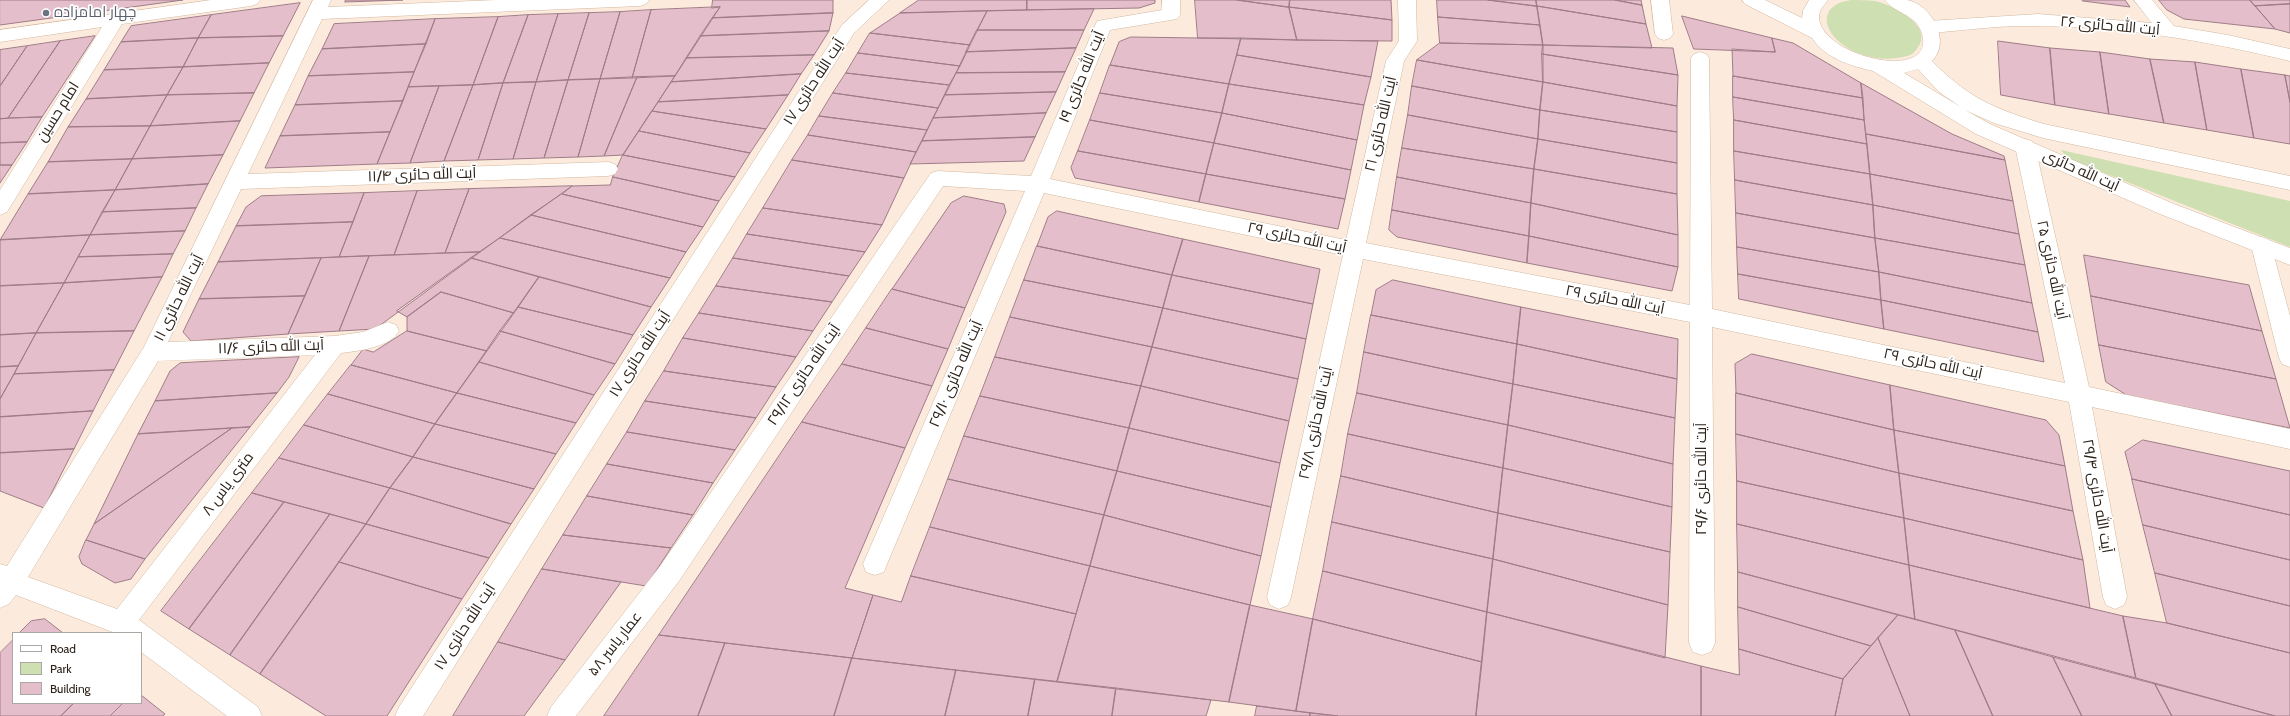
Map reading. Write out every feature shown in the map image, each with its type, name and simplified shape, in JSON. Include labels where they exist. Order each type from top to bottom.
[{"type":"street","points":[[0,36],[117,18],[251,0]]},
{"type":"street","points":[[319,6],[640,0]]},
{"type":"street","name":"آیت الله حائری ۱۷","points":[[408,716],[848,29],[880,0]]},
{"type":"street","name":"آیت الله حائری ۱۹","points":[[1038,184],[1103,25],[1172,15],[1171,0]]},
{"type":"street","name":"آیت الله حائری ۲۱","points":[[1353,249],[1395,61],[1408,41],[1407,0]]},
{"type":"street","points":[[1660,0],[1664,34]]},
{"type":"street","points":[[1750,0],[1816,33]]},
{"type":"street","points":[[1819,0],[1811,11],[1810,21],[1816,33],[1826,45],[1842,55],[1860,63],[1880,67],[1899,68],[1921,61],[1931,51],[1933,43],[1928,27],[1912,10],[1894,0]]},
{"type":"street","points":[[2143,0],[2167,30]]},
{"type":"street","name":"آیت الله حائری ۱۱","points":[[4,584],[152,352],[236,182],[319,6]]},
{"type":"street","name":"امام حسین","points":[[0,207],[117,18]]},
{"type":"street","name":"آیت الله حائری ۲۶","points":[[1928,27],[2036,20],[2167,30],[2257,47],[2290,55]]},
{"type":"street","name":"آیت الله حائری ۲۹/۶","points":[[1700,58],[1702,643]]},
{"type":"street","name":"آیت الله حائری","points":[[1921,61],[1946,87],[1970,104],[2001,118],[2043,131],[2290,183]]},
{"type":"street","name":"آیت الله حائری","points":[[1880,67],[1983,129],[2167,209],[2290,257]]},
{"type":"street","name":"آیت الله حائری ۲۵","points":[[2025,146],[2079,395]]},
{"type":"street","name":"آیت الله حائری ۱۱/۴","points":[[236,182],[608,169]]},
{"type":"street","name":"آیت الله حائری ۲۹","points":[[938,178],[1038,184],[1353,249],[1702,316],[2290,439]]},
{"type":"street","name":"آیت الله حائری ۲۹/۱۲","points":[[670,573],[938,178]]},
{"type":"street","name":"آیت الله حائری ۲۹/۱۰","points":[[875,564],[1038,184]]},
{"type":"street","points":[[2261,245],[2290,358]]},
{"type":"street","name":"آیت الله حائری ۲۹/۸","points":[[1279,597],[1353,249]]},
{"type":"street","name":"آیت الله حائری ۱۱/۶","points":[[152,352],[335,345],[365,341],[388,330]]},
{"type":"street","name":"۸ متری یاس","points":[[133,631],[335,345]]},
{"type":"street","name":"آیت الله حائری ۲۹/۴","points":[[2079,395],[2114,597]]},
{"type":"street","name":"عمار یاسر ۵۸","points":[[560,716],[670,573]]},
{"type":"street","points":[[4,584],[133,631]]},
{"type":"street","points":[[142,638],[249,716]]},
{"type":"green space","points":[[1851,0],[1875,1],[1883,3],[1910,18],[1917,25],[1921,33],[1921,41],[1916,50],[1912,54],[1905,57],[1883,59],[1861,54],[1842,44],[1830,31],[1827,24],[1827,17],[1829,11],[1834,6],[1841,2]]},
{"type":"green space","points":[[2061,150],[2290,201],[2290,247],[2067,158]]},
{"type":"building","name":"چهار امامزاده","points":[[0,0],[183,0],[0,25]]},
{"type":"building","points":[[346,0],[403,0],[345,2]]},
{"type":"building","points":[[713,0],[833,0],[833,13],[712,18],[720,7],[712,8]]},
{"type":"building","points":[[919,0],[1027,0],[1027,10],[900,13]]},
{"type":"building","points":[[1027,0],[1155,0],[1155,3],[1139,8],[1027,10]]},
{"type":"building","points":[[1195,0],[1237,0],[1289,7],[1297,40],[1198,38]]},
{"type":"building","points":[[1237,0],[1290,0],[1289,7]]},
{"type":"building","points":[[1290,0],[1391,0],[1392,20],[1289,7]]},
{"type":"building","points":[[1437,0],[1488,0],[1537,6],[1540,25],[1438,17]]},
{"type":"building","points":[[1488,0],[1536,0],[1537,6]]},
{"type":"building","points":[[1536,0],[1615,0],[1642,5],[1646,24],[1537,6]]},
{"type":"building","points":[[1615,0],[1641,0],[1642,5]]},
{"type":"building","points":[[2082,0],[2125,0],[2130,7],[2083,1]]},
{"type":"building","points":[[2159,0],[2250,0],[2275,29],[2184,19],[2167,10]]},
{"type":"building","points":[[2250,0],[2290,0],[2290,4],[2255,6]]},
{"type":"building","points":[[300,3],[283,36],[198,38],[211,15]]},
{"type":"building","points":[[2290,4],[2290,33],[2275,29],[2255,6]]},
{"type":"building","points":[[1537,6],[1646,24],[1652,48],[1543,45]]},
{"type":"building","points":[[720,7],[675,76],[632,78],[651,10]]},
{"type":"building","points":[[1289,7],[1392,20],[1392,41],[1297,40]]},
{"type":"building","points":[[1094,9],[1084,30],[977,30],[987,11]]},
{"type":"building","points":[[651,10],[632,78],[600,79],[620,12]]},
{"type":"building","points":[[987,11],[970,45],[870,33],[900,13]]},
{"type":"building","points":[[620,12],[600,79],[568,80],[589,13]]},
{"type":"building","points":[[589,13],[568,80],[536,82],[558,14]]},
{"type":"building","points":[[833,13],[829,31],[700,36],[712,18]]},
{"type":"building","points":[[558,14],[536,82],[503,83],[528,15]]},
{"type":"building","points":[[211,15],[198,38],[121,42],[131,26]]},
{"type":"building","points":[[528,15],[503,83],[473,85],[498,17]]},
{"type":"building","points":[[1682,16],[1772,38],[1775,52],[1694,49]]},
{"type":"building","points":[[498,17],[473,85],[408,87],[435,19]]},
{"type":"building","points":[[1438,17],[1540,25],[1543,45],[1440,43]]},
{"type":"building","points":[[435,19],[426,44],[322,49],[334,24]]},
{"type":"building","points":[[977,30],[1084,30],[1076,48],[966,52]]},
{"type":"building","points":[[829,31],[814,55],[686,58],[700,36]]},
{"type":"building","points":[[870,33],[970,45],[960,66],[858,53]]},
{"type":"building","points":[[95,36],[42,117],[8,118],[60,41]]},
{"type":"building","points":[[283,36],[269,63],[183,67],[198,38]]},
{"type":"building","points":[[1131,37],[1241,38],[1229,84],[1110,65],[1119,42]]},
{"type":"building","points":[[198,38],[183,67],[104,70],[121,42]]},
{"type":"building","points":[[1241,38],[1378,41],[1371,77],[1237,55]]},
{"type":"building","points":[[1772,38],[1793,43],[1861,83],[1863,98],[1733,76],[1732,49],[1775,52]]},
{"type":"building","points":[[60,41],[8,118],[0,119],[0,86],[27,46]]},
{"type":"building","points":[[1998,41],[2050,48],[2055,105],[2001,95]]},
{"type":"building","points":[[1440,43],[1543,45],[1543,82],[1417,60]]},
{"type":"building","points":[[426,44],[414,72],[308,76],[322,49]]},
{"type":"building","points":[[1543,45],[1673,48],[1678,75],[1542,54]]},
{"type":"building","points":[[27,46],[0,86],[0,50]]},
{"type":"building","points":[[1076,48],[1065,72],[956,73],[966,52]]},
{"type":"building","points":[[2050,48],[2100,52],[2109,114],[2055,105]]},
{"type":"building","points":[[2100,52],[2150,59],[2164,123],[2109,114]]},
{"type":"building","points":[[858,53],[960,66],[949,85],[846,73]]},
{"type":"building","points":[[1542,54],[1678,75],[1677,106],[1543,82]]},
{"type":"building","points":[[814,55],[801,74],[671,82],[686,58]]},
{"type":"building","points":[[1237,55],[1371,77],[1364,105],[1229,84]]},
{"type":"building","points":[[2150,59],[2195,62],[2207,130],[2164,123]]},
{"type":"building","points":[[1417,60],[1543,82],[1540,110],[1412,86]]},
{"type":"building","points":[[2195,62],[2241,69],[2254,138],[2207,130]]},
{"type":"building","points":[[269,63],[254,93],[167,95],[183,67]]},
{"type":"building","points":[[1110,65],[1229,84],[1222,113],[1100,93]]},
{"type":"building","points":[[183,67],[167,95],[86,99],[104,70]]},
{"type":"building","points":[[2241,69],[2285,75],[2290,102],[2290,144],[2254,138]]},
{"type":"building","points":[[414,72],[403,101],[295,105],[308,76]]},
{"type":"building","points":[[1065,72],[1056,92],[945,95],[956,73]]},
{"type":"building","points":[[846,73],[949,85],[938,108],[833,93]]},
{"type":"building","points":[[801,74],[788,95],[658,102],[671,82]]},
{"type":"building","points":[[2285,75],[2290,76],[2290,102]]},
{"type":"building","points":[[675,76],[623,155],[604,156],[637,77]]},
{"type":"building","points":[[1733,76],[1863,98],[1864,120],[1733,97]]},
{"type":"building","points":[[637,77],[604,156],[578,157],[600,79]]},
{"type":"building","points":[[600,79],[578,157],[544,158],[568,80]]},
{"type":"building","points":[[568,80],[544,158],[513,159],[536,82]]},
{"type":"building","points":[[536,82],[513,159],[478,160],[503,83]]},
{"type":"building","points":[[1543,82],[1677,106],[1677,132],[1540,110]]},
{"type":"building","points":[[503,83],[478,160],[444,161],[473,85]]},
{"type":"building","points":[[1861,83],[1952,134],[2004,156],[2005,160],[1866,134]]},
{"type":"building","points":[[1229,84],[1364,105],[1357,140],[1222,113]]},
{"type":"building","points":[[473,85],[444,161],[410,163],[439,86]]},
{"type":"building","points":[[439,86],[410,163],[377,164],[408,87]]},
{"type":"building","points":[[1412,86],[1540,110],[1538,139],[1408,115]]},
{"type":"building","points":[[1056,92],[1046,113],[933,118],[945,95]]},
{"type":"building","points":[[254,93],[240,121],[150,126],[167,95]]},
{"type":"building","points":[[833,93],[938,108],[927,130],[819,116]]},
{"type":"building","points":[[1100,93],[1222,113],[1214,143],[1090,120]]},
{"type":"building","points":[[167,95],[150,126],[68,127],[86,99]]},
{"type":"building","points":[[788,95],[766,129],[652,111],[658,102]]},
{"type":"building","points":[[1733,97],[1864,120],[1867,144],[1734,120]]},
{"type":"building","points":[[403,101],[390,132],[280,136],[295,105]]},
{"type":"building","points":[[1540,110],[1677,132],[1677,163],[1538,139]]},
{"type":"building","points":[[652,111],[766,129],[750,153],[639,131]]},
{"type":"building","points":[[1046,113],[1035,137],[922,141],[933,118]]},
{"type":"building","points":[[1222,113],[1357,140],[1351,170],[1214,143]]},
{"type":"building","points":[[1408,115],[1538,139],[1534,169],[1402,148]]},
{"type":"building","points":[[819,116],[927,130],[916,152],[808,135]]},
{"type":"building","points":[[42,117],[27,142],[0,143],[0,119]]},
{"type":"building","points":[[1090,120],[1214,143],[1206,174],[1078,151]]},
{"type":"building","points":[[1734,120],[1867,144],[1870,174],[1734,151]]},
{"type":"building","points":[[240,121],[223,155],[132,159],[150,126]]},
{"type":"building","points":[[150,126],[132,159],[48,162],[68,127]]},
{"type":"building","points":[[639,131],[750,153],[735,177],[623,155]]},
{"type":"building","points":[[390,132],[377,164],[265,168],[280,136]]},
{"type":"building","points":[[1866,134],[2005,160],[2013,201],[1870,174]]},
{"type":"building","points":[[808,135],[916,152],[904,178],[792,160]]},
{"type":"building","points":[[1035,137],[1024,161],[910,164],[922,141]]},
{"type":"building","points":[[1538,139],[1677,163],[1677,194],[1534,169]]},
{"type":"building","points":[[27,142],[12,165],[0,165],[0,143]]},
{"type":"building","points":[[1214,143],[1351,170],[1345,199],[1206,174]]},
{"type":"building","points":[[1402,148],[1534,169],[1531,203],[1397,177]]},
{"type":"building","points":[[1078,151],[1206,174],[1199,202],[1075,178],[1071,168]]},
{"type":"building","points":[[1734,151],[1870,174],[1873,205],[1735,180]]},
{"type":"building","points":[[223,155],[208,184],[115,190],[132,159]]},
{"type":"building","points":[[623,155],[735,177],[719,201],[613,177]]},
{"type":"building","points":[[132,159],[115,190],[28,194],[48,162]]},
{"type":"building","points":[[792,160],[904,178],[882,225],[763,208]]},
{"type":"building","points":[[0,165],[12,165],[0,183]]},
{"type":"building","points":[[1534,169],[1677,194],[1678,235],[1531,203]]},
{"type":"building","points":[[1206,174],[1345,199],[1338,229],[1199,202]]},
{"type":"building","points":[[1870,174],[2013,201],[2019,234],[1873,205]]},
{"type":"building","points":[[613,177],[719,201],[703,227],[562,194],[572,186],[610,185]]},
{"type":"building","points":[[1397,177],[1531,203],[1529,236],[1392,210]]},
{"type":"building","points":[[1735,180],[1873,205],[1875,238],[1736,213]]},
{"type":"building","points":[[208,184],[196,208],[102,212],[115,190]]},
{"type":"building","points":[[572,186],[480,252],[445,253],[469,189]]},
{"type":"building","points":[[469,189],[445,253],[394,255],[417,191]]},
{"type":"building","points":[[115,190],[90,235],[0,240],[28,194]]},
{"type":"building","points":[[417,191],[394,255],[339,257],[364,193]]},
{"type":"building","points":[[364,193],[353,222],[236,226],[246,207],[261,196]]},
{"type":"building","points":[[562,194],[703,227],[686,252],[531,215]]},
{"type":"building","points":[[964,196],[1004,204],[1006,212],[965,308],[892,289],[951,203]]},
{"type":"building","points":[[1531,203],[1678,235],[1678,267],[1529,236]]},
{"type":"building","points":[[1873,205],[2019,234],[2025,265],[1875,238]]},
{"type":"building","points":[[196,208],[185,231],[90,235],[102,212]]},
{"type":"building","points":[[763,208],[882,225],[865,252],[747,234]]},
{"type":"building","points":[[1392,210],[1529,236],[1527,263],[1397,237],[1389,230]]},
{"type":"building","points":[[1057,211],[1183,239],[1172,275],[1037,246],[1048,217]]},
{"type":"building","points":[[1736,213],[1875,238],[1879,272],[1737,247]]},
{"type":"building","points":[[531,215],[686,252],[670,278],[500,238]]},
{"type":"building","points":[[353,222],[339,257],[218,262],[236,226]]},
{"type":"building","points":[[185,231],[173,254],[78,257],[90,235]]},
{"type":"building","points":[[747,234],[865,252],[849,276],[733,258]]},
{"type":"building","points":[[90,235],[64,283],[0,286],[0,240]]},
{"type":"building","points":[[1529,236],[1678,267],[1672,291],[1527,263]]},
{"type":"building","points":[[500,238],[670,278],[651,307],[471,258]]},
{"type":"building","points":[[1875,238],[2025,265],[2032,303],[1879,272]]},
{"type":"building","points":[[1183,239],[1320,269],[1313,304],[1172,275]]},
{"type":"building","points":[[1037,246],[1172,275],[1163,308],[1024,280]]},
{"type":"building","points":[[1737,247],[1879,272],[1881,300],[1738,274]]},
{"type":"building","points":[[480,252],[375,329],[339,331],[369,256]]},
{"type":"building","points":[[173,254],[162,277],[64,283],[78,257]]},
{"type":"building","points":[[2084,255],[2249,285],[2262,331],[2091,296]]},
{"type":"building","points":[[369,256],[339,331],[288,334],[321,258]]},
{"type":"building","points":[[321,258],[305,296],[199,299],[218,262]]},
{"type":"building","points":[[471,258],[539,277],[514,313],[441,292],[407,317],[397,311]]},
{"type":"building","points":[[733,258],[849,276],[832,302],[716,286]]},
{"type":"building","points":[[1879,272],[2032,303],[2038,332],[1881,300]]},
{"type":"building","points":[[1738,274],[1881,300],[1884,329],[1739,299]]},
{"type":"building","points":[[1172,275],[1313,304],[1306,339],[1163,308]]},
{"type":"building","points":[[162,277],[134,331],[36,333],[64,283]]},
{"type":"building","points":[[539,277],[651,307],[633,335],[518,307]]},
{"type":"building","points":[[1024,280],[1163,308],[1152,347],[1010,317]]},
{"type":"building","points":[[1393,280],[1521,307],[1517,344],[1371,315],[1376,290]]},
{"type":"building","points":[[64,283],[36,333],[0,335],[0,286]]},
{"type":"building","points":[[716,286],[832,302],[813,331],[699,313]]},
{"type":"building","points":[[892,289],[965,308],[948,349],[866,328]]},
{"type":"building","points":[[441,292],[514,313],[487,351],[407,331],[407,317]]},
{"type":"building","points":[[305,296],[288,334],[191,341],[183,332],[199,299]]},
{"type":"building","points":[[2091,296],[2262,331],[2276,379],[2099,345]]},
{"type":"building","points":[[1881,300],[2038,332],[2044,362],[1884,329]]},
{"type":"building","points":[[518,307],[633,335],[615,364],[500,331]]},
{"type":"building","points":[[1521,307],[1678,339],[1677,379],[1517,344]]},
{"type":"building","points":[[1163,308],[1306,339],[1298,379],[1152,347]]},
{"type":"building","points":[[699,313],[813,331],[796,357],[683,338]]},
{"type":"building","points":[[1371,315],[1517,344],[1513,384],[1364,352]]},
{"type":"building","points":[[1010,317],[1152,347],[1141,386],[995,357]]},
{"type":"building","points":[[866,328],[948,349],[932,386],[842,364]]},
{"type":"building","points":[[134,331],[114,370],[14,374],[36,333]]},
{"type":"building","points":[[407,331],[487,351],[457,393],[351,365],[363,349],[373,352]]},
{"type":"building","points":[[500,331],[615,364],[594,395],[479,362]]},
{"type":"building","points":[[36,333],[18,366],[0,367],[0,335]]},
{"type":"building","points":[[683,338],[796,357],[776,387],[664,371]]},
{"type":"building","points":[[1517,344],[1677,379],[1675,418],[1513,384]]},
{"type":"building","points":[[2099,345],[2276,379],[2290,428],[2128,396],[2106,382]]},
{"type":"building","points":[[1152,347],[1298,379],[1289,421],[1141,386]]},
{"type":"building","points":[[1364,352],[1513,384],[1508,425],[1357,393]]},
{"type":"building","points":[[1752,354],[1890,385],[1894,430],[1736,393],[1735,364]]},
{"type":"building","points":[[299,357],[289,377],[277,393],[155,401],[170,371],[180,363]]},
{"type":"building","points":[[995,357],[1141,386],[1129,428],[980,396]]},
{"type":"building","points":[[479,362],[594,395],[576,423],[457,393]]},
{"type":"building","points":[[842,364],[932,386],[905,448],[802,422]]},
{"type":"building","points":[[351,365],[457,393],[435,424],[328,394]]},
{"type":"building","points":[[18,366],[14,374],[0,399],[0,367]]},
{"type":"building","points":[[114,370],[93,411],[0,417],[0,399],[14,374]]},
{"type":"building","points":[[664,371],[776,387],[756,418],[645,401]]},
{"type":"building","points":[[1513,384],[1675,418],[1673,464],[1508,425]]},
{"type":"building","points":[[1890,385],[2046,420],[2059,435],[2065,466],[1894,430]]},
{"type":"building","points":[[1141,386],[1289,421],[1280,463],[1129,428]]},
{"type":"building","points":[[277,393],[250,427],[138,434],[155,401]]},
{"type":"building","points":[[457,393],[576,423],[556,454],[435,424]]},
{"type":"building","points":[[1357,393],[1508,425],[1503,468],[1348,434]]},
{"type":"building","points":[[1736,393],[1894,430],[1899,473],[1736,434]]},
{"type":"building","points":[[328,394],[435,424],[413,457],[304,425]]},
{"type":"building","points":[[980,396],[1129,428],[1117,471],[964,436]]},
{"type":"building","points":[[645,401],[756,418],[735,450],[627,432]]},
{"type":"building","points":[[93,411],[74,449],[0,453],[0,417]]},
{"type":"building","points":[[802,422],[905,448],[845,588],[873,595],[852,658],[659,635]]},
{"type":"building","points":[[435,424],[556,454],[534,489],[413,457]]},
{"type":"building","points":[[304,425],[413,457],[390,488],[279,458]]},
{"type":"building","points":[[1508,425],[1673,464],[1672,507],[1503,468]]},
{"type":"building","points":[[250,427],[145,559],[86,540],[94,524],[232,428]]},
{"type":"building","points":[[232,428],[94,524],[138,434]]},
{"type":"building","points":[[1129,428],[1280,463],[1271,507],[1117,471]]},
{"type":"building","points":[[1894,430],[2065,466],[2073,511],[1899,473]]},
{"type":"building","points":[[627,432],[735,450],[713,483],[607,464]]},
{"type":"building","points":[[1348,434],[1503,468],[1498,513],[1341,476]]},
{"type":"building","points":[[1736,434],[1899,473],[1904,518],[1737,481]]},
{"type":"building","points":[[964,436],[1117,471],[1104,515],[948,479]]},
{"type":"building","points":[[2143,440],[2290,471],[2290,515],[2132,479],[2125,452]]},
{"type":"building","points":[[74,449],[44,508],[0,491],[0,453]]},
{"type":"building","points":[[413,457],[534,489],[511,524],[390,488]]},
{"type":"building","points":[[279,458],[390,488],[366,524],[252,493]]},
{"type":"building","points":[[607,464],[713,483],[693,515],[587,496]]},
{"type":"building","points":[[1503,468],[1672,507],[1670,552],[1498,513]]},
{"type":"building","points":[[1117,471],[1271,507],[1261,556],[1104,515]]},
{"type":"building","points":[[1899,473],[2073,511],[2083,560],[1904,518]]},
{"type":"building","points":[[1341,476],[1498,513],[1493,559],[1332,522]]},
{"type":"building","points":[[948,479],[1104,515],[1090,566],[930,527]]},
{"type":"building","points":[[2132,479],[2290,515],[2290,560],[2143,525]]},
{"type":"building","points":[[1737,481],[1904,518],[1909,565],[1737,524]]},
{"type":"building","points":[[390,488],[511,524],[489,558],[366,524]]},
{"type":"building","points":[[252,493],[284,502],[189,629],[161,611]]},
{"type":"building","points":[[587,496],[693,515],[671,548],[563,535]]},
{"type":"building","points":[[284,502],[330,514],[230,655],[189,629]]},
{"type":"building","points":[[1498,513],[1670,552],[1668,605],[1493,559]]},
{"type":"building","points":[[330,514],[366,524],[260,674],[230,655]]},
{"type":"building","points":[[1104,515],[1261,556],[1250,605],[1090,566]]},
{"type":"building","points":[[1904,518],[2083,560],[2090,608],[1909,565]]},
{"type":"building","points":[[1332,522],[1493,559],[1487,612],[1323,571]]},
{"type":"building","points":[[366,524],[489,558],[462,599],[339,562]]},
{"type":"building","points":[[1737,524],[1909,565],[1915,619],[1738,572]]},
{"type":"building","points":[[2143,525],[2290,560],[2290,606],[2155,573]]},
{"type":"building","points":[[930,527],[1090,566],[1076,614],[911,576]]},
{"type":"building","points":[[563,535],[671,548],[646,586],[542,569]]},
{"type":"building","points":[[86,540],[145,559],[131,579],[115,583],[82,564],[79,557]]},
{"type":"building","points":[[1493,559],[1668,605],[1665,658],[1487,612]]},
{"type":"building","points":[[339,562],[462,599],[387,716],[326,716],[260,674]]},
{"type":"building","points":[[1909,565],[2123,616],[2136,678],[1915,619]]},
{"type":"building","points":[[1090,566],[1250,605],[1229,702],[1057,682]]},
{"type":"building","points":[[542,569],[621,582],[565,660],[498,642]]},
{"type":"building","points":[[1323,571],[1487,612],[1482,662],[1313,619]]},
{"type":"building","points":[[1738,572],[1898,615],[1871,646],[1738,607]]},
{"type":"building","points":[[2155,573],[2290,606],[2290,653],[2167,623]]},
{"type":"building","points":[[911,576],[1076,614],[1057,682],[852,658],[873,595],[901,602]]},
{"type":"building","points":[[1250,605],[1313,619],[1296,711],[1229,702]]},
{"type":"building","points":[[1738,607],[1871,646],[1843,679],[1739,649]]},
{"type":"building","points":[[1487,612],[1701,666],[1701,716],[1476,716]]},
{"type":"building","points":[[1898,615],[1955,630],[1993,716],[1910,716],[1878,638]]},
{"type":"building","points":[[2123,616],[2167,623],[2290,653],[2290,716],[2275,716],[2136,678]]},
{"type":"building","points":[[45,619],[62,632],[20,632],[31,621]]},
{"type":"building","points":[[1313,619],[1482,662],[1476,716],[1338,716],[1296,711]]},
{"type":"building","points":[[1955,630],[2053,657],[2082,716],[1993,716]]},
{"type":"building","points":[[659,635],[725,643],[698,716],[604,716]]},
{"type":"building","points":[[1878,638],[1910,716],[1835,716],[1843,679]]},
{"type":"building","points":[[12,641],[12,704],[73,704],[61,716],[0,716],[0,653]]},
{"type":"building","points":[[498,642],[565,660],[524,716],[453,716]]},
{"type":"building","points":[[725,643],[852,658],[834,716],[698,716]]},
{"type":"building","points":[[1739,649],[1843,679],[1835,716],[1701,716],[1701,666],[1739,675]]},
{"type":"building","points":[[2053,657],[2155,684],[2172,716],[2082,716]]},
{"type":"building","points":[[852,658],[956,670],[945,716],[834,716]]},
{"type":"building","points":[[956,670],[1035,679],[1028,716],[945,716]]},
{"type":"building","points":[[1035,679],[1116,688],[1112,716],[1028,716]]},
{"type":"building","points":[[2155,684],[2275,716],[2172,716]]},
{"type":"building","points":[[1116,688],[1211,700],[1206,716],[1112,716]]},
{"type":"building","points":[[142,696],[165,714],[163,716],[110,716],[122,704],[142,704]]},
{"type":"building","points":[[73,704],[122,704],[110,716],[61,716]]},
{"type":"building","points":[[1257,706],[1310,713],[1310,716],[1255,716]]},
{"type":"building","points":[[1310,713],[1338,716],[1310,716]]},
{"type":"place","name":"چهار امامزاده","points":[[46,13]]}]
